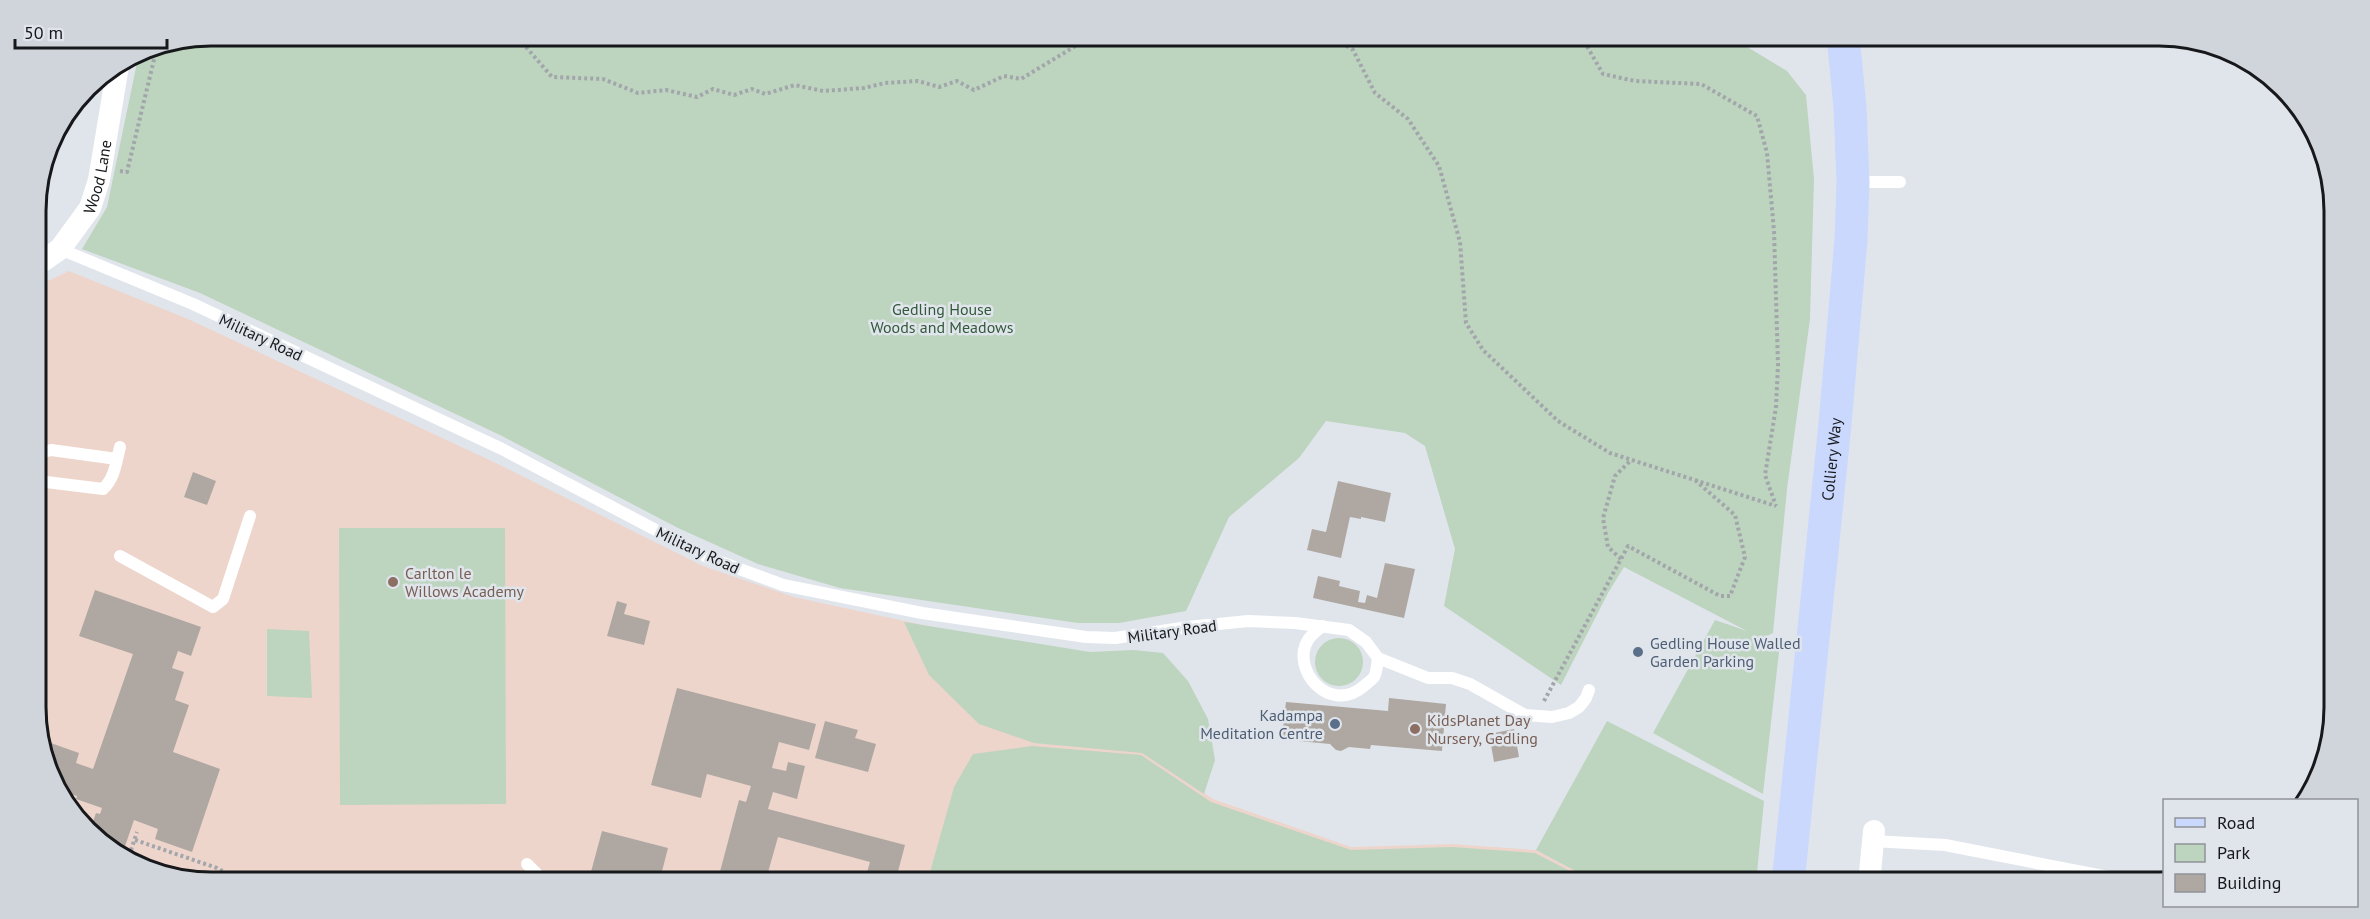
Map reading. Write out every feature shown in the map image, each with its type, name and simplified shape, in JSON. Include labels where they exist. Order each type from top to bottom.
[{"type":"main road","name":"Colliery Way","points":[[1789,872],[1835,424],[1851,240],[1853,182],[1850,107],[1844,46]]},
{"type":"street","name":"Wood Lane","points":[[47,259],[60,249],[90,208],[99,180],[116,77]]},
{"type":"street","points":[[1870,872],[1874,836]]},
{"type":"lane","points":[[1853,182],[1900,182]]},
{"type":"lane","name":"Military Road","points":[[60,249],[193,304],[491,444],[707,557],[783,585],[922,614],[1086,637],[1114,638],[1248,621],[1322,626],[1349,630],[1366,642],[1378,658]]},
{"type":"lane","points":[[46,482],[103,489],[111,482],[118,453],[47,451]]},
{"type":"lane","points":[[120,556],[213,607],[223,599],[250,516]]},
{"type":"lane","points":[[1322,626],[1308,639],[1303,654],[1313,683],[1323,692],[1336,696],[1356,692],[1374,677],[1378,658],[1407,672],[1428,678],[1452,678],[1470,684],[1526,715],[1552,717],[1569,713],[1579,707],[1586,698],[1588,690]]},
{"type":"lane","points":[[1874,836],[1945,845],[2083,872]]},
{"type":"lane","points":[[526,864],[534,872]]},
{"type":"path","points":[[521,46],[526,48],[552,77],[603,79],[638,93],[666,90],[697,97],[713,89],[734,95],[752,90],[765,94],[795,85],[823,91],[918,81],[939,87],[957,81],[974,90],[1004,76],[1021,79],[1075,46]]},
{"type":"path","points":[[1346,46],[1353,50],[1375,93],[1408,119],[1439,166],[1460,242],[1466,323],[1483,350],[1558,421],[1610,453],[1776,506],[1766,475],[1776,407],[1778,365],[1774,231],[1767,153],[1757,117],[1701,84],[1635,81],[1603,74],[1587,46]]},
{"type":"path","points":[[99,180],[115,170],[127,172],[155,57]]},
{"type":"path","points":[[1621,559],[1608,547],[1604,518],[1615,476],[1631,460]]},
{"type":"path","points":[[1552,717],[1542,706],[1628,546],[1720,596],[1730,596],[1745,557],[1735,515],[1694,480]]},
{"type":"path","points":[[131,851],[137,832]]},
{"type":"path","points":[[135,840],[224,872]]},
{"type":"shaded area","name":"Carlton le Willows Academy","points":[[69,271],[188,319],[500,465],[703,566],[794,597],[960,633],[1213,799],[1351,847],[1452,844],[1536,850],[1577,872],[212,872],[190,871],[159,864],[120,845],[87,816],[74,799],[64,780],[55,760],[50,740],[46,707],[47,281]]},
{"type":"green space","name":"Gedling House Woods and Meadows","points":[[212,46],[1746,46],[1787,71],[1806,95],[1814,179],[1810,319],[1787,489],[1773,633],[1765,637],[1780,643],[1763,794],[1653,733],[1715,620],[1747,631],[1624,567],[1608,593],[1561,685],[1444,606],[1455,549],[1425,446],[1405,433],[1326,421],[1299,458],[1229,517],[1186,611],[1119,623],[1078,623],[840,588],[758,564],[678,528],[502,436],[200,293],[82,249],[107,207],[136,65],[159,55],[190,48]]},
{"type":"green space","points":[[339,528],[505,528],[506,804],[340,805]]},
{"type":"green space","points":[[904,622],[1090,652],[1133,650],[1163,653],[1188,681],[1208,719],[1215,760],[1204,794],[1142,753],[1034,743],[979,724],[929,675]]},
{"type":"green space","points":[[267,629],[309,631],[312,698],[267,696]]},
{"type":"green space","points":[[1339,638],[1356,645],[1363,662],[1356,679],[1339,686],[1322,679],[1315,662],[1322,645]]},
{"type":"green space","points":[[1607,721],[1764,801],[1757,872],[1577,872],[1536,850]]},
{"type":"green space","points":[[1032,746],[1141,755],[1211,802],[1351,850],[1452,847],[1535,853],[1572,872],[930,872],[954,787],[973,754]]},
{"type":"building","points":[[193,472],[216,481],[207,505],[184,497]]},
{"type":"building","points":[[1338,481],[1391,493],[1385,522],[1350,517],[1341,558],[1307,550],[1312,529],[1326,532]]},
{"type":"building","points":[[1385,563],[1415,569],[1404,618],[1313,598],[1318,576],[1340,581],[1339,586],[1360,591],[1358,602],[1365,603],[1367,595],[1377,598]]},
{"type":"building","points":[[95,590],[201,627],[191,656],[178,651],[172,668],[184,672],[175,700],[189,705],[173,752],[220,769],[192,852],[155,839],[158,829],[134,820],[125,847],[120,845],[93,822],[96,813],[100,814],[102,808],[76,799],[77,796],[72,794],[64,780],[51,743],[79,753],[76,763],[93,769],[133,654],[79,636]]},
{"type":"building","points":[[617,601],[627,604],[624,614],[650,621],[644,645],[607,636]]},
{"type":"building","points":[[677,688],[816,724],[809,750],[779,742],[772,768],[786,771],[788,762],[805,766],[797,799],[773,792],[768,809],[905,845],[898,872],[867,872],[870,862],[778,837],[768,872],[720,872],[739,800],[746,802],[751,786],[707,774],[701,798],[651,785]]},
{"type":"building","points":[[1389,698],[1446,704],[1442,751],[1371,745],[1370,749],[1349,747],[1341,751],[1336,750],[1330,744],[1288,740],[1282,736],[1286,702],[1388,711]]},
{"type":"building","points":[[825,721],[858,730],[855,738],[876,744],[868,772],[815,758]]},
{"type":"building","points":[[1514,729],[1519,757],[1494,762],[1489,734]]},
{"type":"building","points":[[602,831],[668,848],[662,872],[591,872]]},
{"type":"place","name":"Carlton le Willows Academy","points":[[393,582]]},
{"type":"place","name":"Gedling House Walled Garden Parking","points":[[1638,652]]},
{"type":"place","name":"Kadampa Meditation Centre","points":[[1335,724]]},
{"type":"place","name":"KidsPlanet Day Nursery, Gedling","points":[[1415,729]]}]
